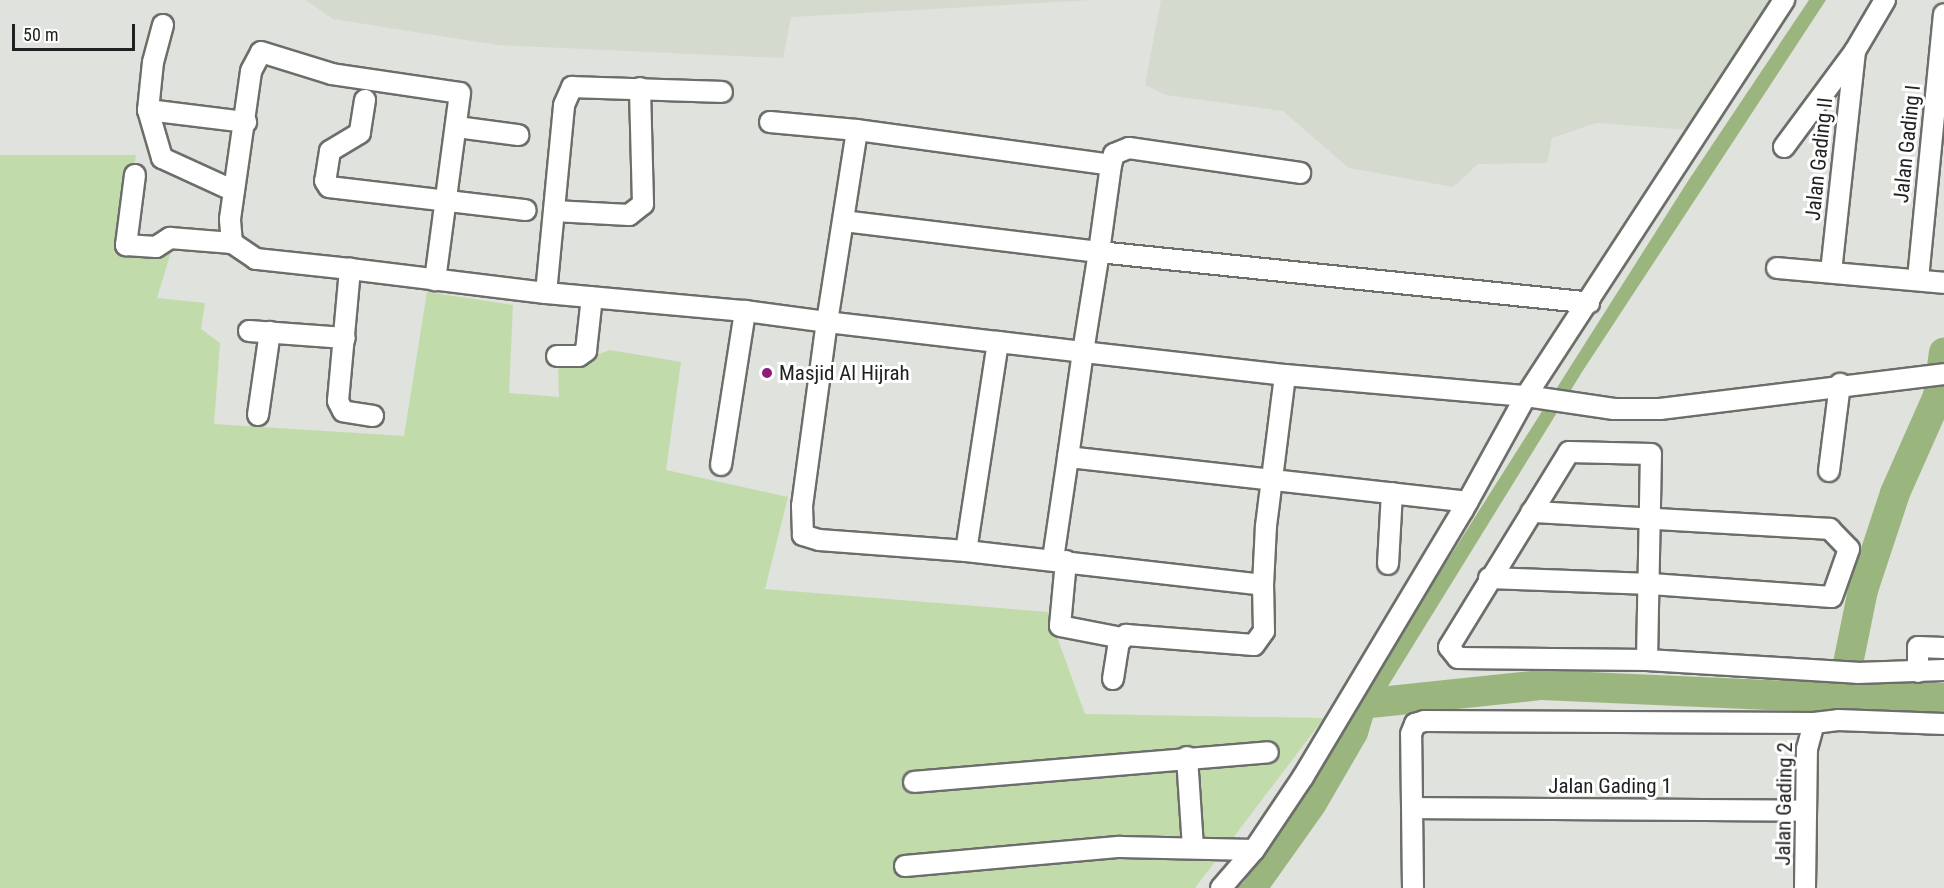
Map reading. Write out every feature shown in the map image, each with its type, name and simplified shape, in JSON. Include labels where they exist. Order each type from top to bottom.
[{"type":"street","points":[[1221,888],[1254,850],[1347,705],[1467,502],[1535,397],[1589,303],[1784,0]]},
{"type":"street","points":[[1784,147],[1855,51],[1885,0]]},
{"type":"street","name":"Jalan Gading I","points":[[1918,279],[1942,58],[1944,14]]},
{"type":"street","points":[[163,25],[153,63],[148,110],[162,158],[234,191]]},
{"type":"street","points":[[232,243],[234,191],[246,122],[251,71],[257,55],[267,51],[332,74],[455,91],[461,101],[435,280]]},
{"type":"street","name":"Jalan Gading II","points":[[1831,272],[1855,51]]},
{"type":"street","points":[[546,293],[566,94],[579,85],[722,92]]},
{"type":"street","points":[[554,211],[629,215],[643,204],[640,88]]},
{"type":"street","points":[[365,100],[360,134],[330,151],[326,184],[526,210]]},
{"type":"street","points":[[148,110],[246,122]]},
{"type":"street","points":[[770,122],[857,130],[1111,165]]},
{"type":"street","points":[[457,127],[518,135]]},
{"type":"street","points":[[857,130],[827,322],[802,506],[803,535],[819,540],[1060,560],[1124,572],[1263,585]]},
{"type":"street","points":[[1285,375],[1271,481],[1263,585],[1264,631],[1254,645],[1122,638],[1060,626],[1060,560],[1068,457],[1114,154],[1129,148],[1300,172]]},
{"type":"street","points":[[135,176],[126,245],[156,247],[170,238],[232,243],[256,259],[546,293],[745,311],[1285,375],[1535,397],[1614,409],[1660,409],[1840,384],[1938,374]]},
{"type":"street","points":[[844,220],[1099,252],[1589,303]]},
{"type":"street","points":[[1777,268],[1944,283]]},
{"type":"street","points":[[350,269],[340,407],[373,417]]},
{"type":"street","points":[[556,356],[579,356],[586,351],[592,297]]},
{"type":"street","points":[[721,465],[745,311]]},
{"type":"street","points":[[249,331],[345,338]]},
{"type":"street","points":[[258,415],[270,332]]},
{"type":"street","points":[[966,551],[998,342]]},
{"type":"street","points":[[1829,471],[1840,384]]},
{"type":"street","points":[[1647,660],[1651,584],[1651,454],[1569,452],[1489,578],[1449,647],[1458,658],[1647,660],[1830,673],[1944,670]]},
{"type":"street","points":[[1068,457],[1467,502]]},
{"type":"street","points":[[1388,564],[1392,493]]},
{"type":"street","points":[[1489,578],[1651,584],[1832,597],[1849,549],[1830,528],[1531,512]]},
{"type":"street","points":[[1113,679],[1122,638]]},
{"type":"street","points":[[1918,672],[1918,647],[1944,648]]},
{"type":"street","points":[[1413,888],[1411,734],[1415,724],[1424,721],[1814,723],[1838,720],[1944,724]]},
{"type":"street","name":"Jalan Gading 2","points":[[1806,888],[1808,749],[1814,723]]},
{"type":"street","points":[[914,782],[1187,757],[1268,752]]},
{"type":"street","points":[[1187,757],[1193,848]]},
{"type":"street","name":"Jalan Gading 1","points":[[1413,808],[1806,811]]},
{"type":"street","points":[[905,866],[1120,847],[1254,850]]},
{"type":"shaded area","points":[[306,0],[1092,0],[791,17],[783,58],[498,45],[333,19]]},
{"type":"shaded area","points":[[1161,0],[1775,0],[1691,130],[1596,123],[1552,138],[1547,163],[1478,164],[1453,187],[1349,168],[1283,111],[1166,95],[1145,85]]},
{"type":"shaded area","points":[[1809,0],[1826,0],[1582,372],[1377,704],[1367,738],[1324,812],[1270,888],[1236,888],[1243,883],[1688,181]]},
{"type":"shaded area","points":[[0,155],[136,155],[123,241],[174,242],[157,298],[205,303],[201,329],[220,343],[214,424],[404,436],[427,292],[513,305],[509,393],[559,397],[558,369],[610,350],[681,362],[666,470],[788,497],[765,589],[1048,612],[1085,714],[1324,718],[1195,888],[0,888]]},
{"type":"waterway","points":[[1841,698],[1863,590],[1895,493],[1938,396],[1944,352]]},
{"type":"waterway","points":[[1370,703],[1542,685],[1841,698],[1944,698]]},
{"type":"place","name":"Masjid Al Hijrah","points":[[767,373]]}]
